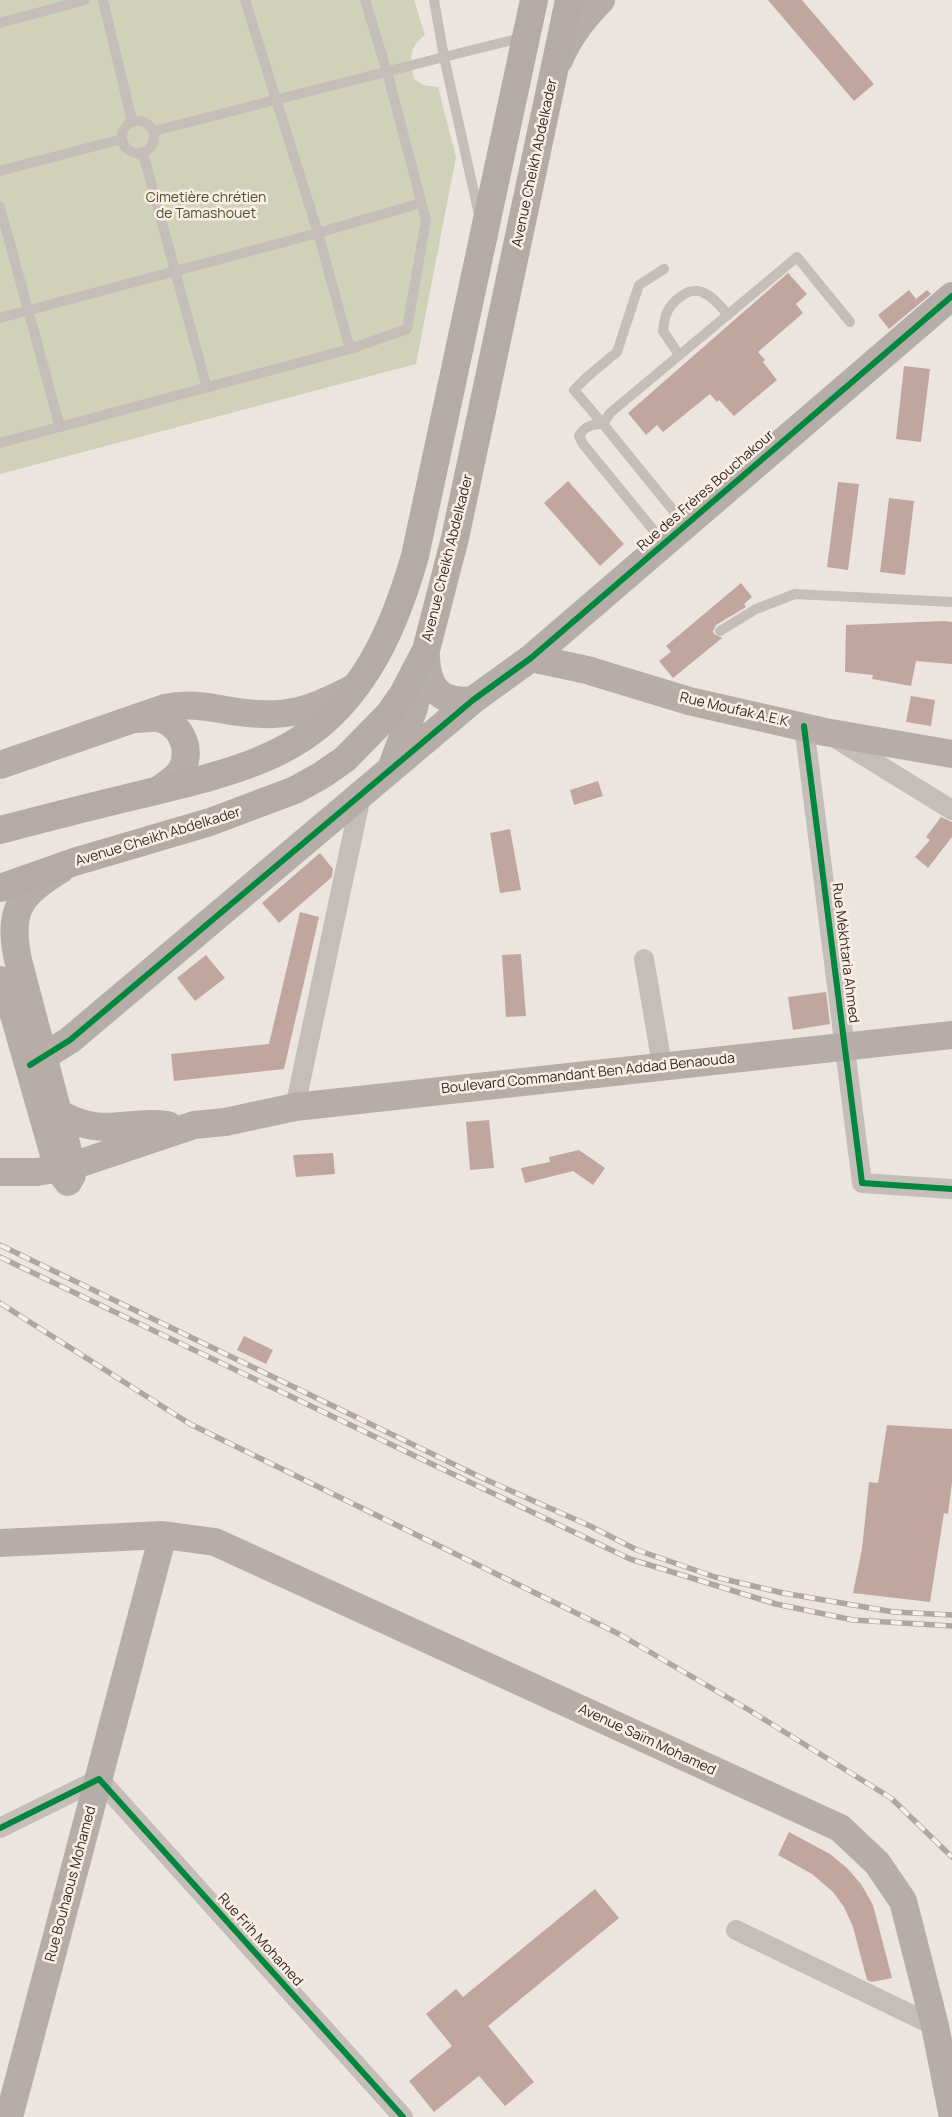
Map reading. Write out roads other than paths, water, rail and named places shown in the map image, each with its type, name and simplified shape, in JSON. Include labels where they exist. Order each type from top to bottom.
[{"type":"main road","points":[[0,830],[242,767],[291,746],[337,710],[357,686],[383,644],[398,609],[415,556],[534,0]]},
{"type":"main road","name":"Avenue Cheikh Abdelkader","points":[[0,888],[74,862],[210,822],[295,790],[345,759],[389,714],[403,694],[426,650],[454,538],[569,0]]},
{"type":"main road","points":[[526,37],[560,42]]},
{"type":"street","points":[[554,70],[566,44],[576,29],[601,0]]},
{"type":"street","name":"Rue des Frères Bouchakour","points":[[473,700],[531,658],[561,633],[952,296]]},
{"type":"street","points":[[561,633],[588,670]]},
{"type":"street","points":[[426,650],[428,677],[438,692],[452,701],[473,700]]},
{"type":"street","points":[[391,770],[414,708],[426,650]]},
{"type":"street","name":"Rue Moufak A.E.K","points":[[531,658],[588,670],[689,701],[815,729],[952,810]]},
{"type":"street","points":[[0,765],[165,708],[182,704],[258,715],[296,713],[312,708],[357,686]]},
{"type":"street","points":[[41,1068],[76,1034],[473,700]]},
{"type":"street","points":[[136,719],[158,718],[172,724],[179,731],[185,745],[186,757],[182,769],[174,779],[160,789]]},
{"type":"street","points":[[815,729],[952,754]]},
{"type":"street","name":"Rue Mèkhtaria Ahmed","points":[[815,729],[845,1048],[862,1183],[952,1189]]},
{"type":"street","points":[[295,1107],[361,796]]},
{"type":"street","points":[[66,1172],[41,1068],[15,945],[14,932],[16,913],[22,900],[32,889],[74,862]]},
{"type":"street","points":[[644,959],[662,1065]]},
{"type":"street","points":[[0,980],[60,1114],[66,1172]]},
{"type":"street","name":"Boulevard Commandant Ben Addad Benaouda","points":[[0,1181],[22,1184],[66,1172],[181,1129],[204,1123],[225,1122],[295,1107],[662,1065],[845,1048],[952,1035]]},
{"type":"street","points":[[60,1114],[73,1121],[96,1127],[107,1128],[155,1124],[181,1129]]},
{"type":"street","name":"Boulevard Commandant Ben Addad Benaouda","points":[[0,1172],[105,1174],[199,1139],[213,1132],[225,1122]]},
{"type":"street","name":"Avenue Saïm Mohamed","points":[[0,1543],[163,1535],[214,1542],[840,1828],[877,1863],[903,1901],[935,2026],[952,2112]]},
{"type":"street","name":"Rue Bouhaous Mohamed","points":[[9,2117],[163,1535]]},
{"type":"street","points":[[0,1828],[99,1779]]},
{"type":"street","name":"Rue Frih Mohamed","points":[[99,1779],[403,2117]]},
{"type":"street","points":[[736,1930],[935,2026]]},
{"type":"lane","points":[[0,23],[85,0]]},
{"type":"lane","points":[[103,0],[132,121]]},
{"type":"lane","points":[[245,0],[318,233],[350,349]]},
{"type":"lane","points":[[0,443],[350,349],[407,329],[426,220],[387,72],[365,0]]},
{"type":"lane","points":[[434,0],[444,58],[481,227],[481,249]]},
{"type":"lane","points":[[154,131],[276,102],[526,37]]},
{"type":"lane","points":[[143,120],[154,131],[154,142],[143,153],[132,152],[122,139],[124,128],[132,121],[143,120]]},
{"type":"lane","points":[[0,171],[122,139]]},
{"type":"lane","points":[[143,153],[207,388]]},
{"type":"lane","points":[[0,318],[318,233],[421,203]]},
{"type":"lane","points":[[0,207],[60,427]]},
{"type":"lane","points":[[603,424],[610,412],[797,257],[850,322]]},
{"type":"lane","points":[[664,269],[639,285],[617,352],[574,390],[686,525]]},
{"type":"lane","points":[[679,355],[663,331],[666,314],[675,301],[689,291],[701,291],[715,301],[728,315]]},
{"type":"lane","points":[[603,424],[592,424],[583,430],[579,436],[583,444],[665,544]]},
{"type":"lane","points":[[720,631],[756,609],[795,594],[952,602]]},
{"type":"railway","points":[[0,1245],[480,1477],[590,1526],[637,1550],[715,1577],[783,1593],[894,1612],[952,1615]]},
{"type":"railway","points":[[0,1257],[630,1559],[776,1604],[853,1620],[952,1626]]},
{"type":"railway","points":[[0,1303],[190,1424],[619,1634],[749,1710],[891,1798],[952,1857]]},
{"type":"park label","name":"Cimetière chrétien de Tamashouet","points":[[206,206]]}]
